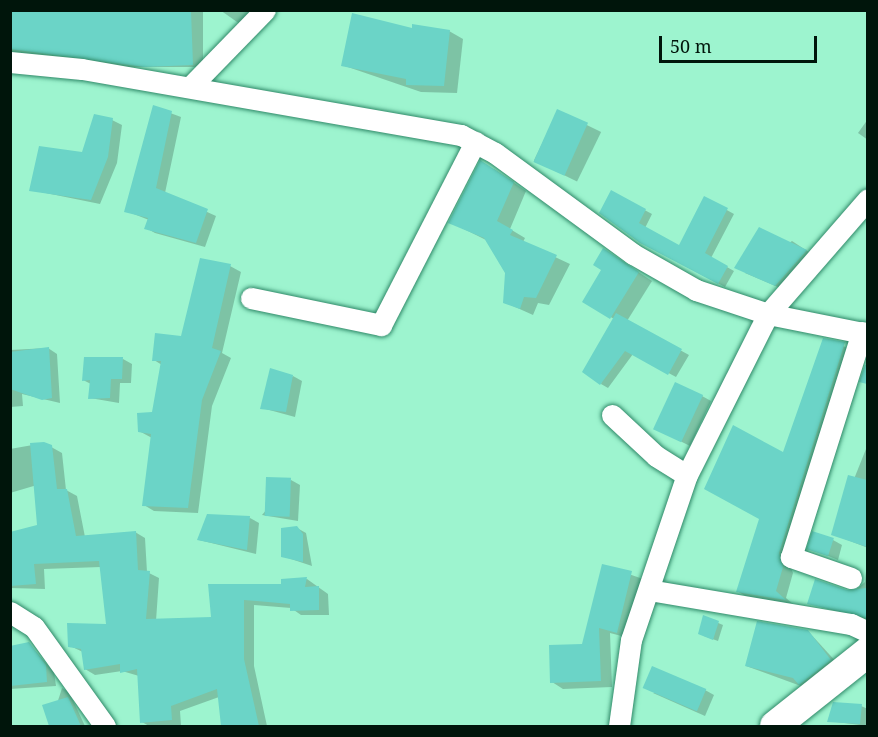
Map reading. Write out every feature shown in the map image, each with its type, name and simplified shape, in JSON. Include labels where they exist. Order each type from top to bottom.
[{"type":"main road","points":[[775,726],[867,652]]},
{"type":"street","points":[[191,87],[265,10]]},
{"type":"street","points":[[10,63],[191,87],[461,135],[475,142],[633,254],[696,291],[768,314],[865,333],[791,557],[851,578]]},
{"type":"street","points":[[251,298],[381,325],[475,142]]},
{"type":"street","points":[[619,726],[631,640],[687,475],[768,314],[867,200]]},
{"type":"street","points":[[612,415],[656,456],[687,475]]},
{"type":"street","points":[[649,590],[851,624],[867,632]]},
{"type":"street","points":[[10,612],[34,627],[105,726]]},
{"type":"building","points":[[10,10],[191,11],[193,65],[144,67],[10,49]]},
{"type":"building","points":[[352,13],[412,28],[412,24],[450,30],[444,86],[406,85],[406,79],[341,66]]},
{"type":"building","points":[[153,105],[172,111],[156,188],[208,209],[196,243],[144,229],[148,218],[124,212]]},
{"type":"building","points":[[557,109],[588,123],[564,176],[533,162]]},
{"type":"building","points":[[94,114],[113,118],[108,157],[91,200],[29,191],[39,146],[82,152]]},
{"type":"building","points":[[480,160],[514,182],[497,221],[513,230],[510,235],[557,255],[536,298],[524,297],[520,309],[503,303],[505,273],[484,238],[448,223]]},
{"type":"building","points":[[611,190],[646,209],[639,223],[679,245],[704,196],[728,208],[705,253],[728,266],[718,284],[640,243],[599,213]]},
{"type":"building","points":[[759,227],[807,250],[775,286],[734,268]]},
{"type":"building","points":[[603,248],[639,272],[610,319],[582,302],[601,270],[593,265]]},
{"type":"building","points":[[200,258],[231,264],[212,348],[221,351],[202,400],[188,508],[142,506],[151,434],[138,432],[137,413],[152,412],[161,361],[152,361],[155,333],[181,336]]},
{"type":"building","points":[[616,313],[682,349],[668,375],[625,351],[600,385],[582,372]]},
{"type":"building","points":[[823,338],[845,342],[779,553],[783,567],[776,591],[786,600],[736,592],[759,519],[704,489],[733,425],[783,452]]},
{"type":"building","points":[[49,347],[52,398],[42,400],[10,389],[10,352]]},
{"type":"building","points":[[84,357],[123,357],[122,379],[111,379],[110,398],[88,399],[90,380],[82,381]]},
{"type":"building","points":[[865,365],[867,365],[867,384],[859,382]]},
{"type":"building","points":[[270,368],[293,375],[286,412],[260,409]]},
{"type":"building","points":[[675,382],[703,395],[681,442],[653,429]]},
{"type":"building","points":[[44,442],[52,445],[57,489],[67,489],[76,536],[136,531],[138,570],[150,571],[146,619],[211,617],[208,584],[281,584],[281,579],[307,577],[305,587],[319,586],[319,610],[290,611],[290,604],[244,600],[244,659],[259,726],[221,726],[217,689],[171,706],[172,720],[140,723],[137,669],[120,673],[120,664],[84,670],[81,649],[68,647],[67,623],[106,624],[99,561],[34,564],[36,584],[10,586],[10,532],[37,525],[30,443]]},
{"type":"building","points":[[848,475],[867,480],[867,547],[831,535]]},
{"type":"building","points":[[266,477],[291,478],[290,517],[265,516]]},
{"type":"building","points":[[207,514],[250,516],[247,550],[197,540]]},
{"type":"building","points":[[297,526],[303,534],[303,562],[281,557],[281,528]]},
{"type":"building","points":[[812,531],[834,538],[828,556],[806,549]]},
{"type":"building","points":[[602,564],[632,571],[617,633],[599,628],[601,681],[550,683],[549,645],[582,644]]},
{"type":"building","points":[[815,579],[847,590],[867,588],[867,618],[807,604]]},
{"type":"building","points":[[703,615],[719,621],[713,640],[698,634]]},
{"type":"building","points":[[757,621],[808,630],[831,660],[799,685],[793,678],[745,666]]},
{"type":"building","points":[[29,642],[46,665],[47,682],[10,686],[10,646]]},
{"type":"building","points":[[652,666],[706,689],[697,711],[643,688]]},
{"type":"building","points":[[68,697],[81,726],[49,726],[42,705]]},
{"type":"building","points":[[833,702],[862,704],[860,724],[827,722]]}]
